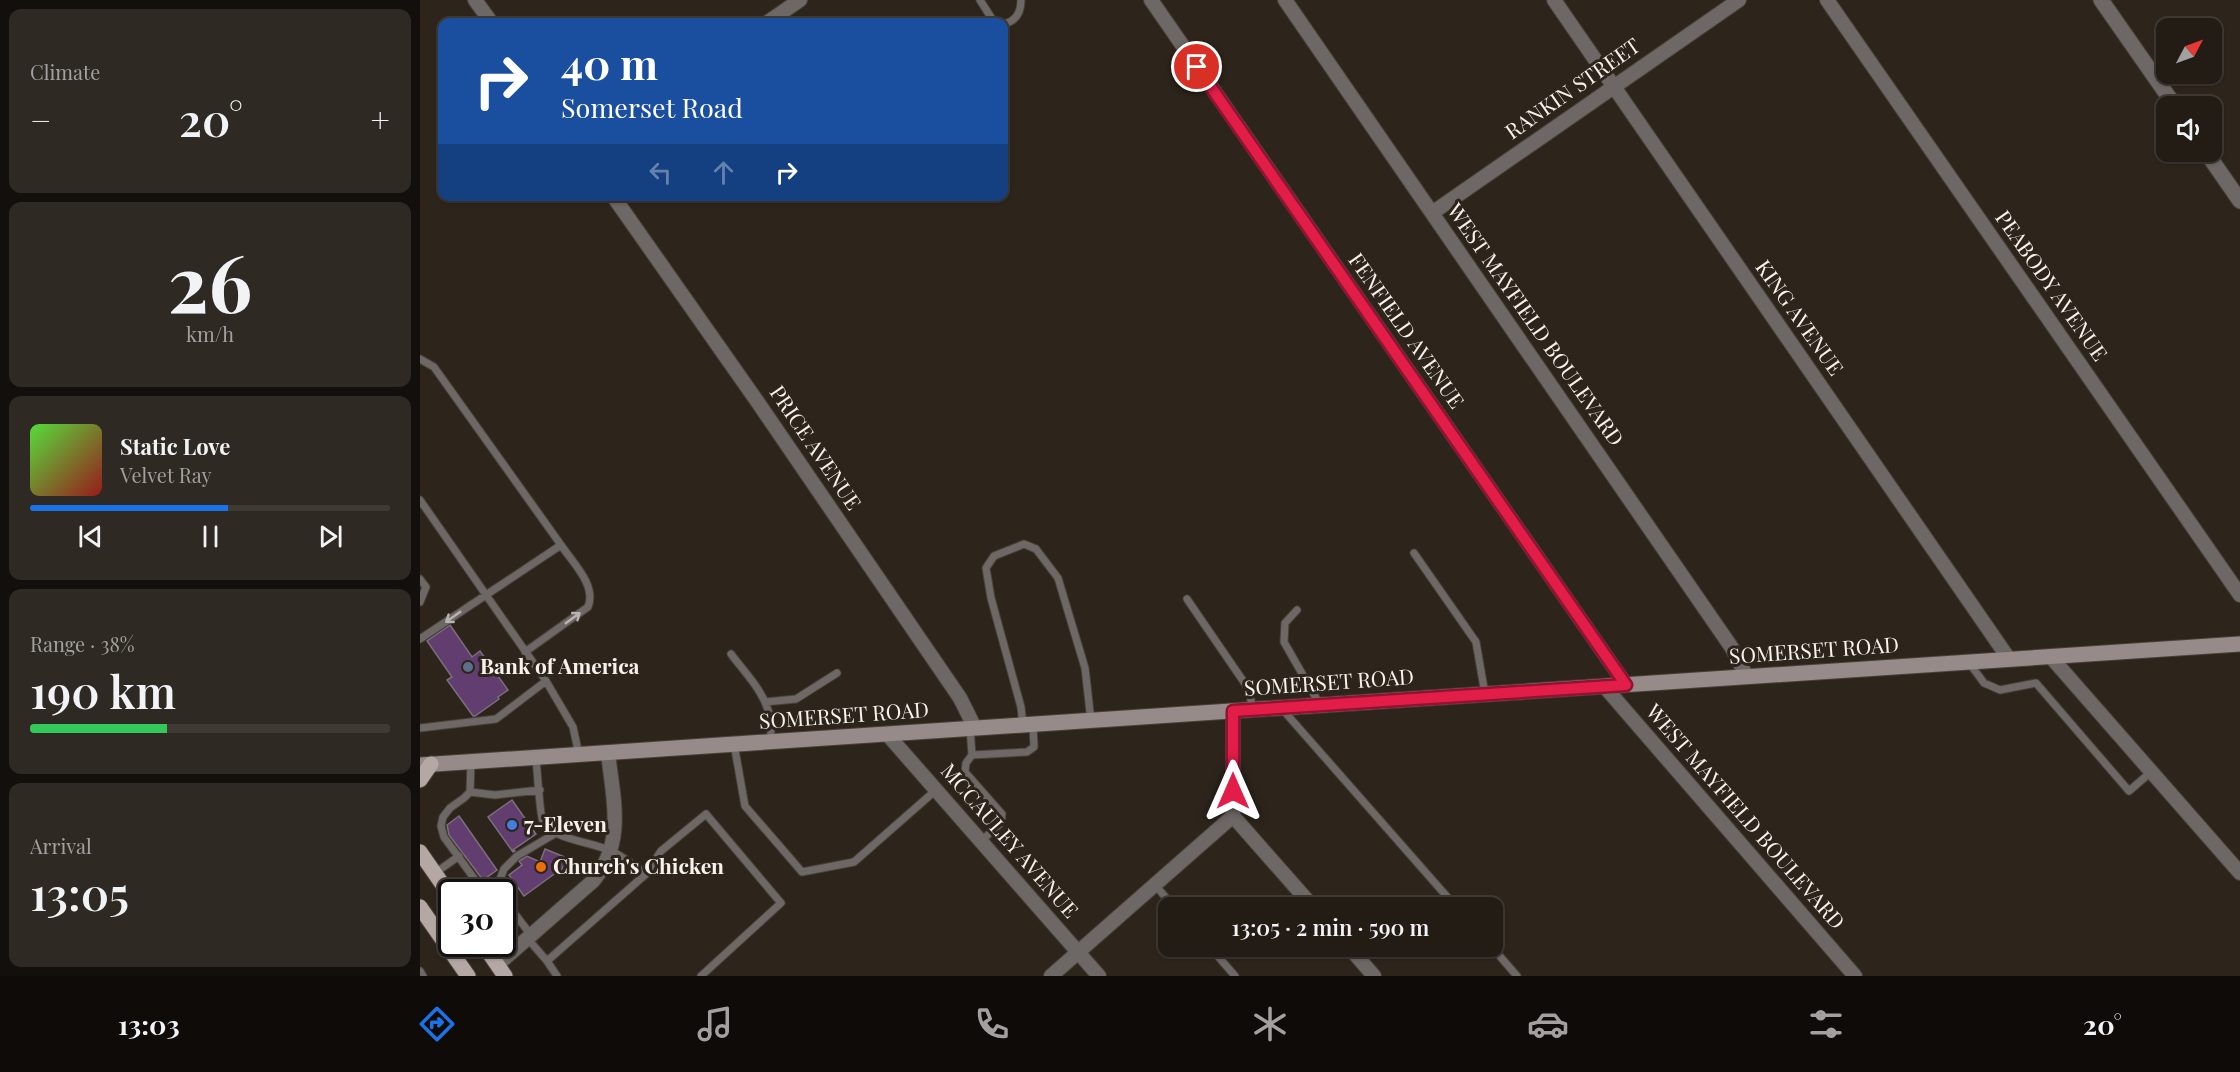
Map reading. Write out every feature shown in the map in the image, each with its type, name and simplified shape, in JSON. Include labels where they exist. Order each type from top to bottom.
[{"type":"main road","name":"SOMERSET ROAD","points":[[426,765],[2240,644]]},
{"type":"main road","points":[[420,780],[426,765]]},
{"type":"main road","points":[[420,852],[439,879]]},
{"type":"main road","points":[[423,916],[468,976]]},
{"type":"main road","points":[[492,957],[501,970]]},
{"type":"street","points":[[475,0],[488,18]]},
{"type":"street","points":[[774,18],[800,0]]},
{"type":"street","name":"FENFIELD AVENUE","points":[[1151,0],[1626,685]]},
{"type":"street","name":"WEST MAYFIELD BOULEVARD","points":[[1285,0],[1732,648],[1747,676]]},
{"type":"street","name":"KING AVENUE","points":[[1554,0],[2009,659]]},
{"type":"street","name":"RANKIN STREET","points":[[1432,213],[1739,0]]},
{"type":"street","name":"PEABODY AVENUE","points":[[1827,0],[2240,596]]},
{"type":"street","points":[[2101,0],[2168,96]]},
{"type":"street","points":[[2213,162],[2240,201]]},
{"type":"street","name":"PRICE AVENUE","points":[[617,201],[759,404],[953,688],[972,728]]},
{"type":"street","points":[[2050,656],[2240,873]]},
{"type":"street","name":"WEST MAYFIELD BOULEVARD","points":[[1604,686],[1855,976]]},
{"type":"street","points":[[1233,711],[1233,816],[1304,897]]},
{"type":"street","name":"MCCAULEY AVENUE","points":[[887,734],[1099,976]]},
{"type":"street","points":[[501,970],[529,937],[592,881],[602,870],[612,851],[615,822],[608,753]]},
{"type":"street","points":[[1051,976],[1233,816]]},
{"type":"street","points":[[1358,957],[1374,976]]},
{"type":"lane","points":[[980,0],[991,18]]},
{"type":"lane","points":[[1008,23],[1019,14],[1021,0]]},
{"type":"lane","points":[[420,359],[434,367],[587,584],[592,598],[588,607],[525,652]]},
{"type":"lane","points":[[420,500],[546,681],[573,727],[579,755]]},
{"type":"lane","points":[[972,755],[1027,752],[1034,747],[992,598],[986,568],[994,556],[1024,544],[1036,549],[1058,578],[1085,669],[1091,720]]},
{"type":"lane","points":[[420,639],[561,545]]},
{"type":"lane","points":[[1414,553],[1476,642],[1485,694]]},
{"type":"lane","points":[[420,579],[426,586],[420,602]]},
{"type":"lane","points":[[1187,599],[1248,688],[1253,710]]},
{"type":"lane","points":[[1297,610],[1284,623],[1284,642],[1320,705]]},
{"type":"lane","points":[[730,654],[765,702],[770,718],[771,742]]},
{"type":"lane","points":[[1969,662],[1984,683],[2000,690],[2036,683],[2129,791],[2151,772]]},
{"type":"lane","points":[[765,702],[796,699],[837,673]]},
{"type":"lane","points":[[420,728],[496,719],[546,681]]},
{"type":"lane","points":[[1281,708],[1446,897]]},
{"type":"lane","points":[[972,728],[972,755],[966,762],[965,772],[1002,814],[1001,823],[981,841]]},
{"type":"lane","points":[[734,744],[745,806],[802,872],[854,862],[936,790]]},
{"type":"lane","points":[[536,758],[542,821],[556,833],[612,851],[646,874]]},
{"type":"lane","points":[[470,792],[471,762]]},
{"type":"lane","points":[[475,879],[444,837],[441,826],[442,818],[450,808],[470,792],[495,795],[540,790]]},
{"type":"lane","points":[[547,961],[646,874],[661,851],[706,814],[781,903],[701,976]]},
{"type":"lane","points":[[500,879],[504,869],[517,856],[556,833]]},
{"type":"lane","points":[[435,873],[459,856]]},
{"type":"lane","points":[[1155,885],[1165,897]]},
{"type":"lane","points":[[516,917],[557,976]]},
{"type":"lane","points":[[1219,957],[1235,976]]},
{"type":"lane","points":[[1501,957],[1517,976]]},
{"type":"lane","points":[[420,971],[423,976]]},
{"type":"building","name":"Bank of America","points":[[450,625],[472,657],[480,651],[508,690],[475,716],[447,680],[452,677],[427,641]]},
{"type":"building","name":"7-Eleven","points":[[512,800],[536,834],[513,852],[488,817]]},
{"type":"building","name":"7-Eleven","points":[[459,816],[497,870],[482,879],[449,835],[447,825]]},
{"type":"building","name":"Church's Chicken","points":[[545,849],[567,858],[560,873],[557,872],[524,896],[516,885],[516,879],[512,879],[509,875],[522,865],[519,861],[527,856],[540,862]]},
{"type":"place","name":"Bank of America","points":[[468,667]]},
{"type":"place","name":"7-Eleven","points":[[512,825]]},
{"type":"place","name":"Church's Chicken","points":[[541,867]]},
{"type":"route","points":[[1197,67],[1626,685],[1233,711],[1233,791]]}]
